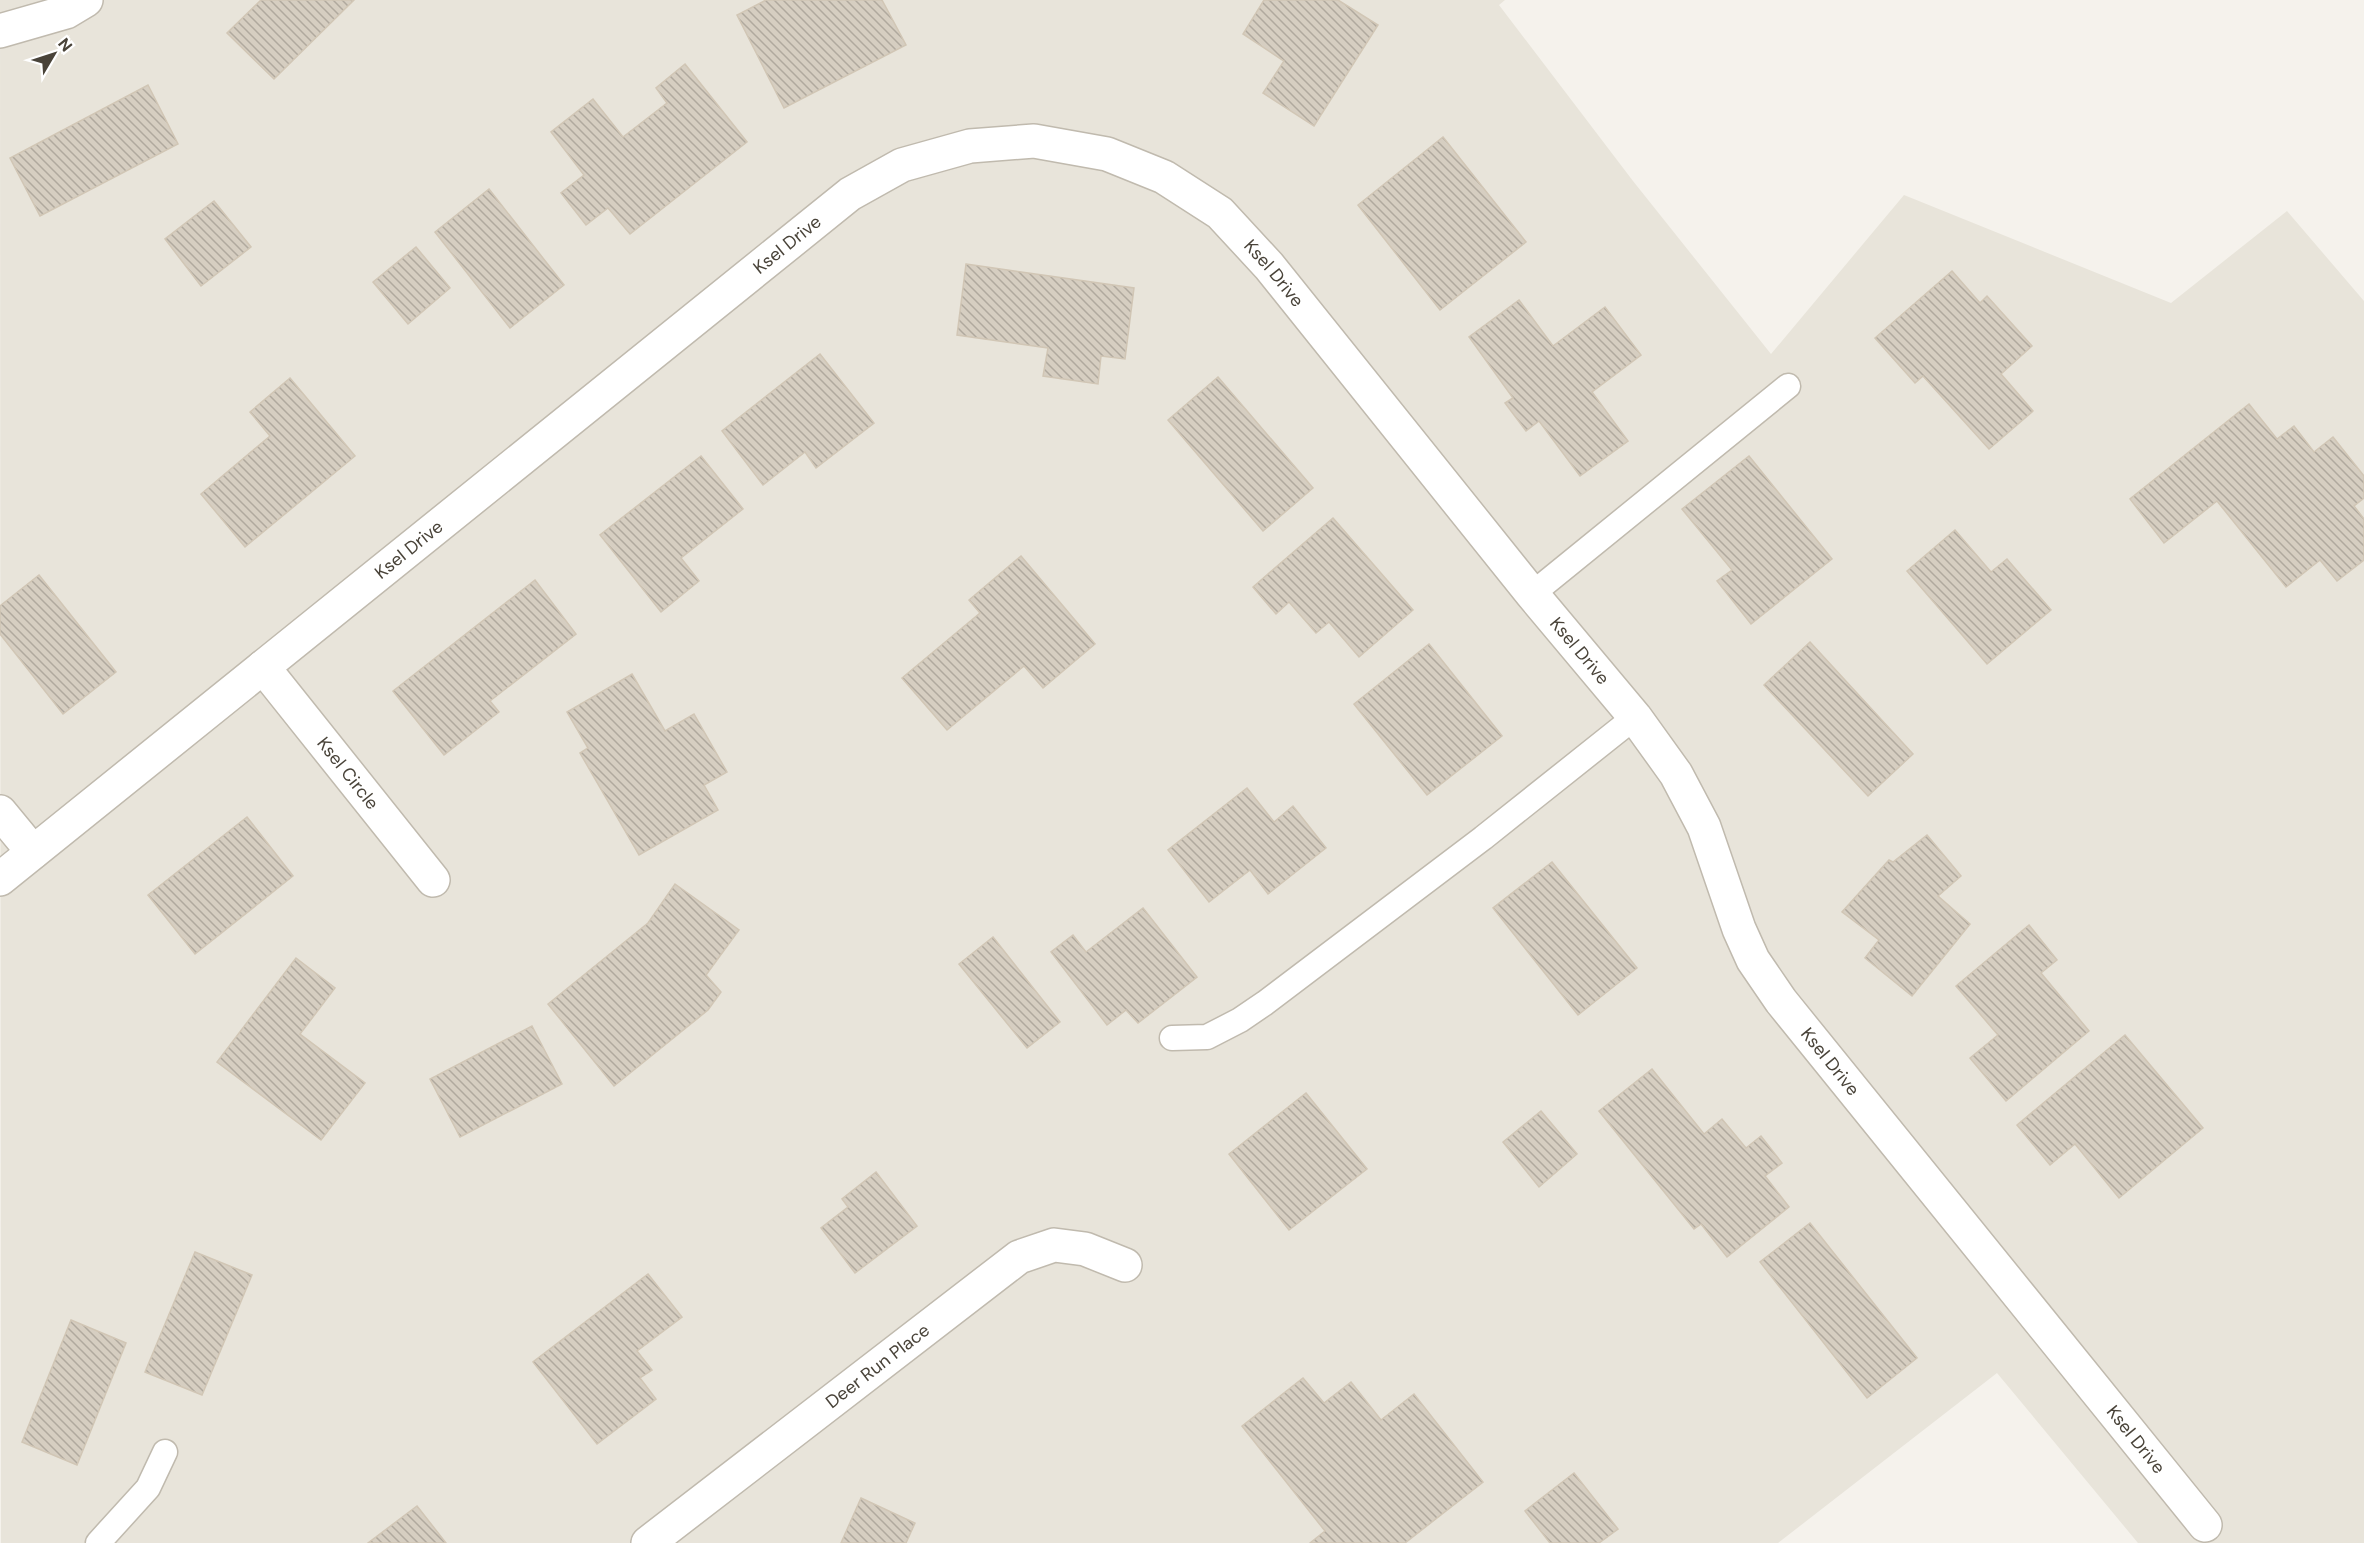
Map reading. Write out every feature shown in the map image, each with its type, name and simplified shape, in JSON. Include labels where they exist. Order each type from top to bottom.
[{"type":"street","points":[[0,31],[66,12],[86,0]]},
{"type":"street","name":"Ksel Drive","points":[[0,879],[850,194],[902,165],[970,146],[1034,141],[1107,154],[1164,177],[1220,213],[1269,266],[1532,594],[1635,717],[1676,774],[1704,827],[1739,929],[1754,960],[1781,1001],[2205,1525]]},
{"type":"street","name":"Ksel Circle","points":[[263,667],[433,880]]},
{"type":"street","points":[[0,812],[33,852]]},
{"type":"street","name":"Deer Run Place","points":[[648,1543],[1020,1257],[1054,1245],[1085,1249],[1125,1264]]},
{"type":"lane","points":[[1532,594],[1788,386]]},
{"type":"lane","points":[[1172,1038],[1207,1037],[1240,1020],[1265,1003],[1483,838],[1635,717]]},
{"type":"lane","points":[[98,1543],[148,1488],[165,1452]]},
{"type":"shaded area","points":[[0,0],[1505,0],[1499,5],[1633,181],[1771,354],[1904,195],[2171,303],[2287,211],[2364,301],[2364,1543],[2138,1543],[1997,1373],[1778,1543],[1,1543]]},
{"type":"building","points":[[261,0],[354,0],[274,79],[227,33]]},
{"type":"building","points":[[766,0],[882,0],[906,45],[784,108],[737,15]]},
{"type":"building","points":[[1264,0],[1338,0],[1378,25],[1314,126],[1263,93],[1284,61],[1243,34]]},
{"type":"building","points":[[685,64],[747,142],[630,234],[608,208],[586,225],[561,193],[584,175],[551,132],[593,99],[623,137],[667,103],[656,88]]},
{"type":"building","points":[[148,85],[178,144],[40,216],[10,158]]},
{"type":"building","points":[[1443,137],[1526,242],[1440,310],[1358,205]]},
{"type":"building","points":[[489,189],[564,285],[510,328],[435,232]]},
{"type":"building","points":[[214,201],[251,247],[201,286],[165,239]]},
{"type":"building","points":[[416,247],[450,288],[408,324],[373,282]]},
{"type":"building","points":[[966,264],[1134,288],[1125,359],[1101,356],[1098,384],[1043,376],[1048,348],[957,335]]},
{"type":"building","points":[[1952,271],[1980,303],[1987,296],[2032,346],[2001,374],[2033,411],[1989,449],[1923,376],[1915,383],[1875,338]]},
{"type":"building","points":[[1519,300],[1553,346],[1605,307],[1641,355],[1592,392],[1628,441],[1580,476],[1539,421],[1526,431],[1505,403],[1513,398],[1469,337]]},
{"type":"building","points":[[820,354],[874,423],[816,468],[805,452],[763,485],[722,431]]},
{"type":"building","points":[[1218,377],[1313,488],[1263,531],[1168,420]]},
{"type":"building","points":[[290,378],[355,456],[245,547],[201,494],[270,436],[250,412]]},
{"type":"building","points":[[2249,404],[2277,439],[2294,426],[2314,452],[2333,437],[2364,476],[2364,498],[2354,506],[2364,519],[2364,560],[2337,581],[2320,560],[2286,587],[2217,501],[2164,543],[2130,499]]},
{"type":"building","points":[[701,456],[743,509],[681,558],[699,581],[661,612],[600,535]]},
{"type":"building","points":[[1749,456],[1832,559],[1751,624],[1717,581],[1732,570],[1682,509]]},
{"type":"building","points":[[1333,518],[1413,610],[1359,657],[1329,622],[1316,633],[1289,602],[1276,614],[1253,587]]},
{"type":"building","points":[[1955,530],[1991,572],[2007,559],[2051,610],[1987,664],[1907,571]]},
{"type":"building","points":[[1021,556],[1095,644],[1043,688],[1024,666],[947,730],[902,678],[980,613],[969,600]]},
{"type":"building","points":[[39,575],[116,672],[63,714],[0,634],[0,606]]},
{"type":"building","points":[[535,580],[576,634],[490,701],[499,712],[444,755],[393,691]]},
{"type":"building","points":[[1810,642],[1913,754],[1868,796],[1764,685]]},
{"type":"building","points":[[1429,644],[1502,736],[1427,795],[1354,704]]},
{"type":"building","points":[[632,674],[665,731],[694,714],[727,772],[704,785],[718,810],[639,855],[580,753],[588,748],[567,712]]},
{"type":"building","points":[[1247,788],[1274,822],[1293,806],[1326,848],[1268,894],[1250,870],[1209,902],[1168,850]]},
{"type":"building","points":[[247,817],[293,876],[195,954],[148,895]]},
{"type":"building","points":[[1927,835],[1961,876],[1938,896],[1970,924],[1912,996],[1865,958],[1879,940],[1842,912],[1889,860],[1893,862]]},
{"type":"building","points":[[1552,862],[1637,968],[1578,1015],[1493,908]]},
{"type":"building","points":[[675,884],[739,930],[706,975],[721,992],[708,1010],[614,1086],[548,1004],[648,923]]},
{"type":"building","points":[[1143,908],[1197,977],[1138,1023],[1126,1010],[1107,1025],[1051,952],[1073,935],[1086,952]]},
{"type":"building","points":[[2029,925],[2057,960],[2041,973],[2089,1031],[2006,1101],[1970,1058],[1998,1035],[1956,986]]},
{"type":"building","points":[[993,937],[1060,1022],[1027,1048],[959,964]]},
{"type":"building","points":[[296,958],[335,988],[300,1034],[365,1083],[321,1140],[217,1062]]},
{"type":"building","points":[[532,1026],[562,1084],[460,1137],[430,1079]]},
{"type":"building","points":[[2125,1035],[2203,1128],[2119,1198],[2075,1144],[2050,1165],[2017,1125]]},
{"type":"building","points":[[1652,1069],[1704,1134],[1722,1119],[1746,1148],[1761,1136],[1782,1163],[1765,1176],[1789,1207],[1727,1257],[1701,1224],[1694,1229],[1599,1111]]},
{"type":"building","points":[[1306,1093],[1367,1169],[1289,1230],[1229,1154]]},
{"type":"building","points":[[1541,1111],[1577,1154],[1539,1187],[1503,1142]]},
{"type":"building","points":[[876,1172],[917,1226],[855,1273],[821,1228],[848,1207],[842,1199]]},
{"type":"building","points":[[1810,1223],[1917,1358],[1867,1398],[1760,1262]]},
{"type":"building","points":[[195,1252],[252,1275],[202,1395],[145,1372]]},
{"type":"building","points":[[648,1274],[682,1317],[637,1351],[652,1370],[640,1378],[656,1399],[597,1444],[533,1362]]},
{"type":"building","points":[[71,1320],[126,1343],[77,1465],[22,1442]]},
{"type":"building","points":[[1303,1378],[1324,1403],[1351,1382],[1381,1420],[1414,1394],[1483,1482],[1405,1543],[1310,1543],[1325,1531],[1242,1426]]},
{"type":"building","points":[[1574,1473],[1618,1529],[1599,1543],[1550,1543],[1525,1511]]},
{"type":"building","points":[[861,1498],[915,1523],[906,1543],[841,1543]]},
{"type":"building","points":[[417,1506],[446,1543],[368,1543]]}]
